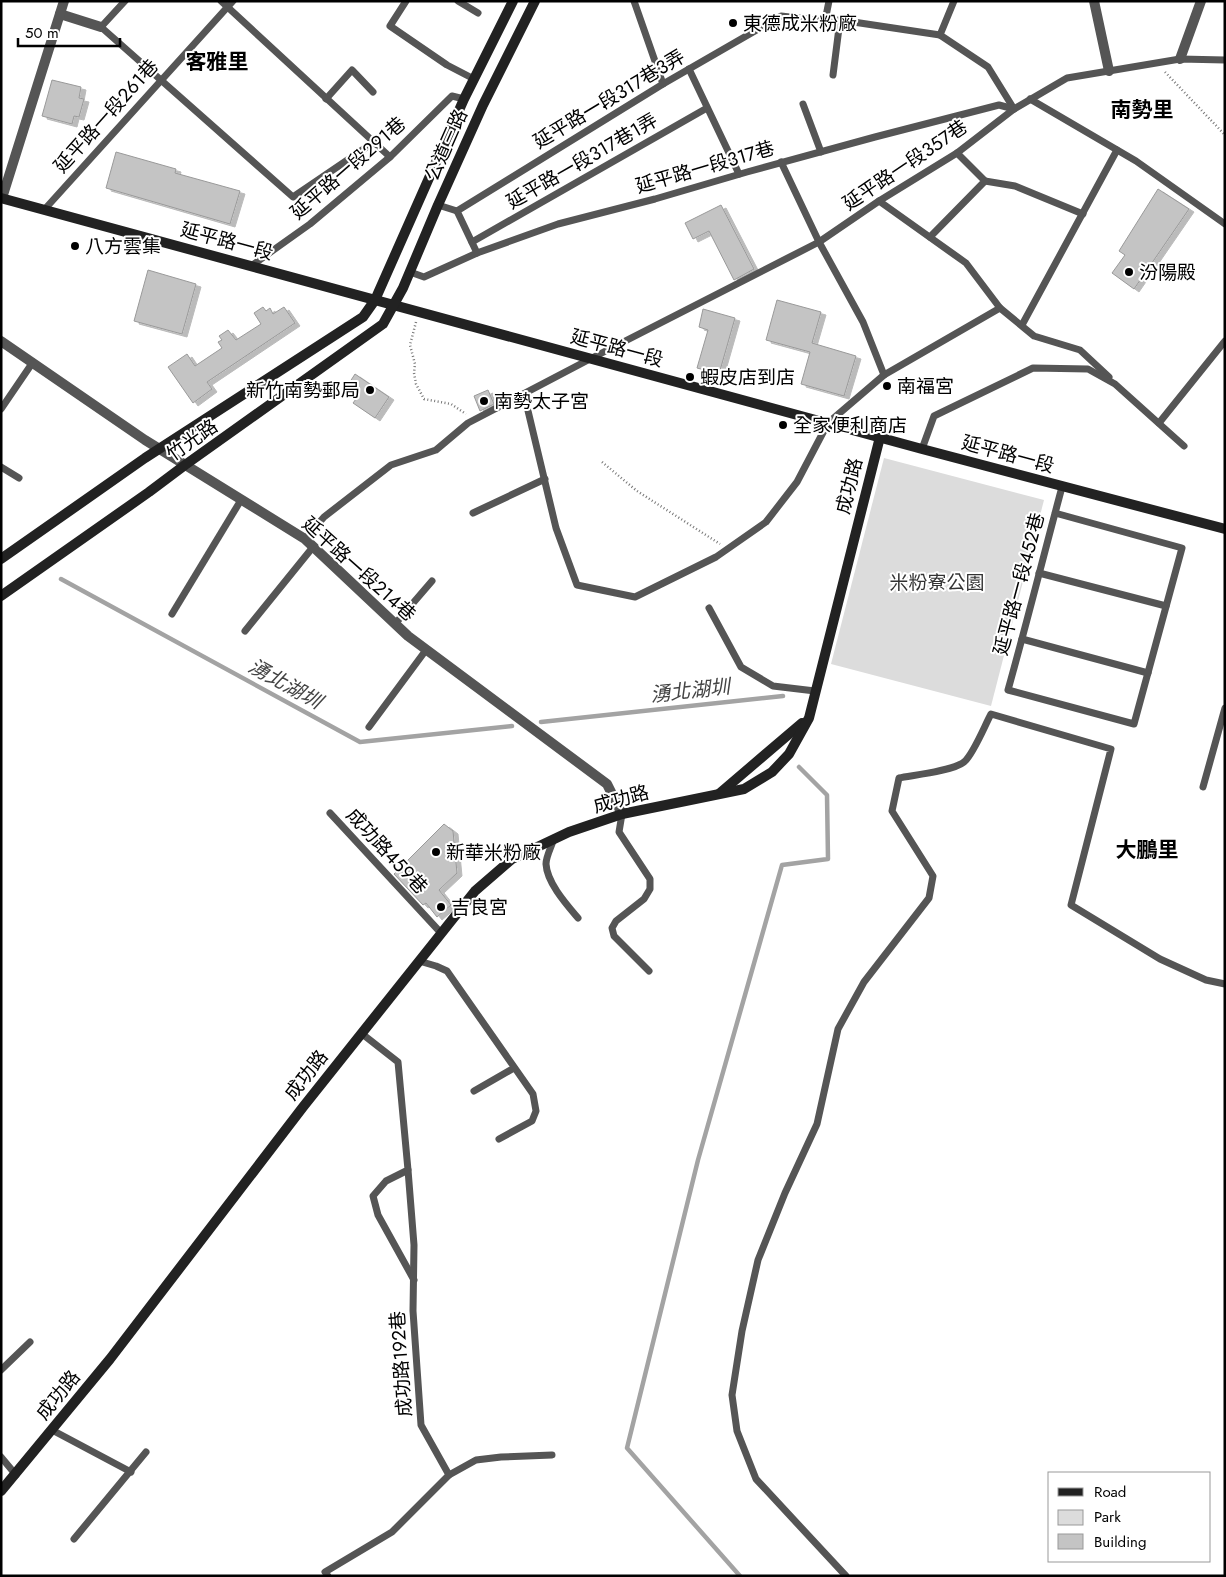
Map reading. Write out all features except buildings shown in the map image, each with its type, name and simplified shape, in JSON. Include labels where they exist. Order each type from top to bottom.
[{"type":"street","points":[[1,198],[64,1]]},
{"type":"street","name":"公道三路","points":[[375,300],[464,99],[513,1]]},
{"type":"street","name":"公道三路","points":[[394,305],[483,105],[535,1]]},
{"type":"street","points":[[1094,1],[1108,71]]},
{"type":"street","points":[[1180,59],[1201,1]]},
{"type":"street","points":[[60,14],[101,27]]},
{"type":"street","name":"延平路一段","points":[[1,198],[1062,487],[1225,529]]},
{"type":"street","name":"竹光路","points":[[1,559],[145,458],[363,316],[375,300]]},
{"type":"street","name":"竹光路","points":[[1,596],[383,324],[394,305]]},
{"type":"street","name":"延平路一段214巷","points":[[1,341],[160,449],[305,540],[408,636],[607,784],[622,814]]},
{"type":"street","name":"成功路","points":[[1,1491],[110,1359],[361,1033],[475,891],[512,859],[554,838],[622,814],[744,790],[772,772],[789,754],[809,718],[880,437]]},
{"type":"street","name":"成功路","points":[[719,794],[809,718]]},
{"type":"lane","points":[[125,1],[101,27],[293,197],[374,142]]},
{"type":"lane","points":[[221,1],[390,157]]},
{"type":"lane","name":"延平路一段261巷","points":[[44,210],[233,1]]},
{"type":"lane","points":[[458,1],[478,14]]},
{"type":"lane","points":[[634,1],[663,84]]},
{"type":"lane","points":[[825,21],[829,1]]},
{"type":"lane","points":[[954,1],[940,35],[988,66],[1014,109]]},
{"type":"lane","points":[[402,2],[390,26],[448,65],[474,79]]},
{"type":"lane","name":"延平路一段317巷3弄","points":[[458,211],[663,84],[781,16],[825,21],[840,20],[940,35]]},
{"type":"lane","points":[[833,75],[840,20]]},
{"type":"lane","points":[[1030,99],[1067,78],[1180,59],[1225,60]]},
{"type":"lane","points":[[689,69],[739,174]]},
{"type":"lane","points":[[326,99],[352,70],[373,92]]},
{"type":"lane","name":"延平路一段291巷","points":[[251,266],[310,224],[390,157],[452,96],[464,99]]},
{"type":"lane","points":[[1030,99],[1136,161],[1225,224]]},
{"type":"lane","name":"延平路一段357巷","points":[[305,540],[324,517],[391,465],[436,450],[472,421],[819,242],[879,201],[957,153],[1030,99]]},
{"type":"lane","points":[[803,104],[821,152]]},
{"type":"lane","name":"延平路一段317巷","points":[[410,272],[424,276],[477,252],[558,224],[655,199],[782,162],[998,106],[1014,109]]},
{"type":"lane","name":"延平路一段317巷1弄","points":[[472,242],[707,108]]},
{"type":"lane","points":[[1022,325],[1117,150]]},
{"type":"lane","points":[[957,153],[985,181],[1015,186],[1083,214]]},
{"type":"lane","points":[[782,162],[819,242],[863,322],[884,375]]},
{"type":"lane","points":[[930,237],[985,181]]},
{"type":"lane","points":[[879,201],[966,263],[1000,308],[1034,336],[1080,350],[1184,446]]},
{"type":"lane","points":[[438,204],[458,211],[477,252]]},
{"type":"lane","points":[[524,394],[556,528],[578,585],[635,597],[700,565],[766,522],[797,482],[828,423],[884,375],[1000,308]]},
{"type":"lane","points":[[1159,423],[1225,341]]},
{"type":"lane","points":[[1,409],[33,362]]},
{"type":"lane","points":[[922,449],[934,416],[1033,368],[1088,369],[1115,384]]},
{"type":"lane","points":[[1,468],[19,478]]},
{"type":"lane","points":[[473,513],[545,479]]},
{"type":"lane","name":"延平路一段452巷","points":[[1062,487],[1008,690],[1134,724],[1148,673]]},
{"type":"lane","points":[[172,614],[241,500]]},
{"type":"lane","points":[[1022,639],[1148,673],[1182,548],[1055,513]]},
{"type":"lane","points":[[245,630],[313,547]]},
{"type":"lane","points":[[1039,573],[1166,606]]},
{"type":"lane","points":[[395,624],[432,581]]},
{"type":"lane","points":[[709,608],[742,668],[773,686],[815,691]]},
{"type":"lane","points":[[369,727],[426,650]]},
{"type":"lane","points":[[1203,787],[1225,708]]},
{"type":"lane","points":[[846,1576],[756,1479],[737,1431],[732,1395],[742,1331],[758,1260],[785,1193],[817,1124],[838,1029],[864,982],[929,898],[933,876],[892,811],[899,778],[952,768],[964,762],[991,714],[1111,749],[1071,905],[1160,958],[1206,980],[1225,984]]},
{"type":"lane","name":"成功路459巷","points":[[330,813],[441,933]]},
{"type":"lane","points":[[622,814],[619,832],[650,879],[650,889],[644,899],[616,921],[612,928],[614,936],[649,971]]},
{"type":"lane","points":[[554,838],[546,863],[549,876],[561,898],[578,918]]},
{"type":"lane","points":[[419,961],[447,971],[532,1094],[536,1111],[532,1121],[498,1139]]},
{"type":"lane","name":"成功路192巷","points":[[361,1033],[398,1062],[414,1246],[413,1311],[421,1425],[449,1475]]},
{"type":"lane","points":[[474,1091],[514,1068]]},
{"type":"lane","points":[[408,1170],[386,1181],[373,1196],[378,1215],[414,1280]]},
{"type":"lane","points":[[1,1370],[30,1342]]},
{"type":"lane","points":[[52,1430],[131,1472]]},
{"type":"lane","points":[[74,1539],[146,1452]]},
{"type":"lane","points":[[328,1576],[325,1572],[392,1532],[449,1475],[476,1460],[501,1457],[552,1456]]},
{"type":"lane","points":[[1,1457],[16,1475]]},
{"type":"path","points":[[1157,64],[1225,135]]},
{"type":"path","points":[[420,312],[410,345],[415,364],[416,384],[424,399],[451,404],[465,413],[472,421]]},
{"type":"path","points":[[602,462],[637,490],[727,549]]},
{"type":"green space","name":"米粉寮公園","points":[[884,458],[1044,500],[991,706],[831,664]]},
{"type":"waterway","name":"湧北湖圳","points":[[61,579],[360,742],[512,726]]},
{"type":"waterway","name":"湧北湖圳","points":[[541,722],[783,696]]},
{"type":"waterway","points":[[740,1576],[627,1448],[698,1160],[782,865],[828,859],[827,795],[799,767]]},
{"type":"place","name":"東德成米粉廠","points":[[733,23]]},
{"type":"place","name":"八方雲集","points":[[75,246]]},
{"type":"place","name":"汾陽殿","points":[[1129,272]]},
{"type":"place","name":"蝦皮店到店","points":[[690,377]]},
{"type":"place","name":"南福宮","points":[[887,386]]},
{"type":"place","name":"新竹南勢郵局","points":[[370,390]]},
{"type":"place","name":"南勢太子宮","points":[[484,401]]},
{"type":"place","name":"全家便利商店","points":[[783,425]]},
{"type":"place","name":"新華米粉廠","points":[[436,852]]},
{"type":"place","name":"吉良宮","points":[[441,907]]},
{"type":"district","name":"客雅里","points":[[217,62]]},
{"type":"district","name":"南勢里","points":[[1142,110]]},
{"type":"district","name":"大鵬里","points":[[1147,850]]}]
